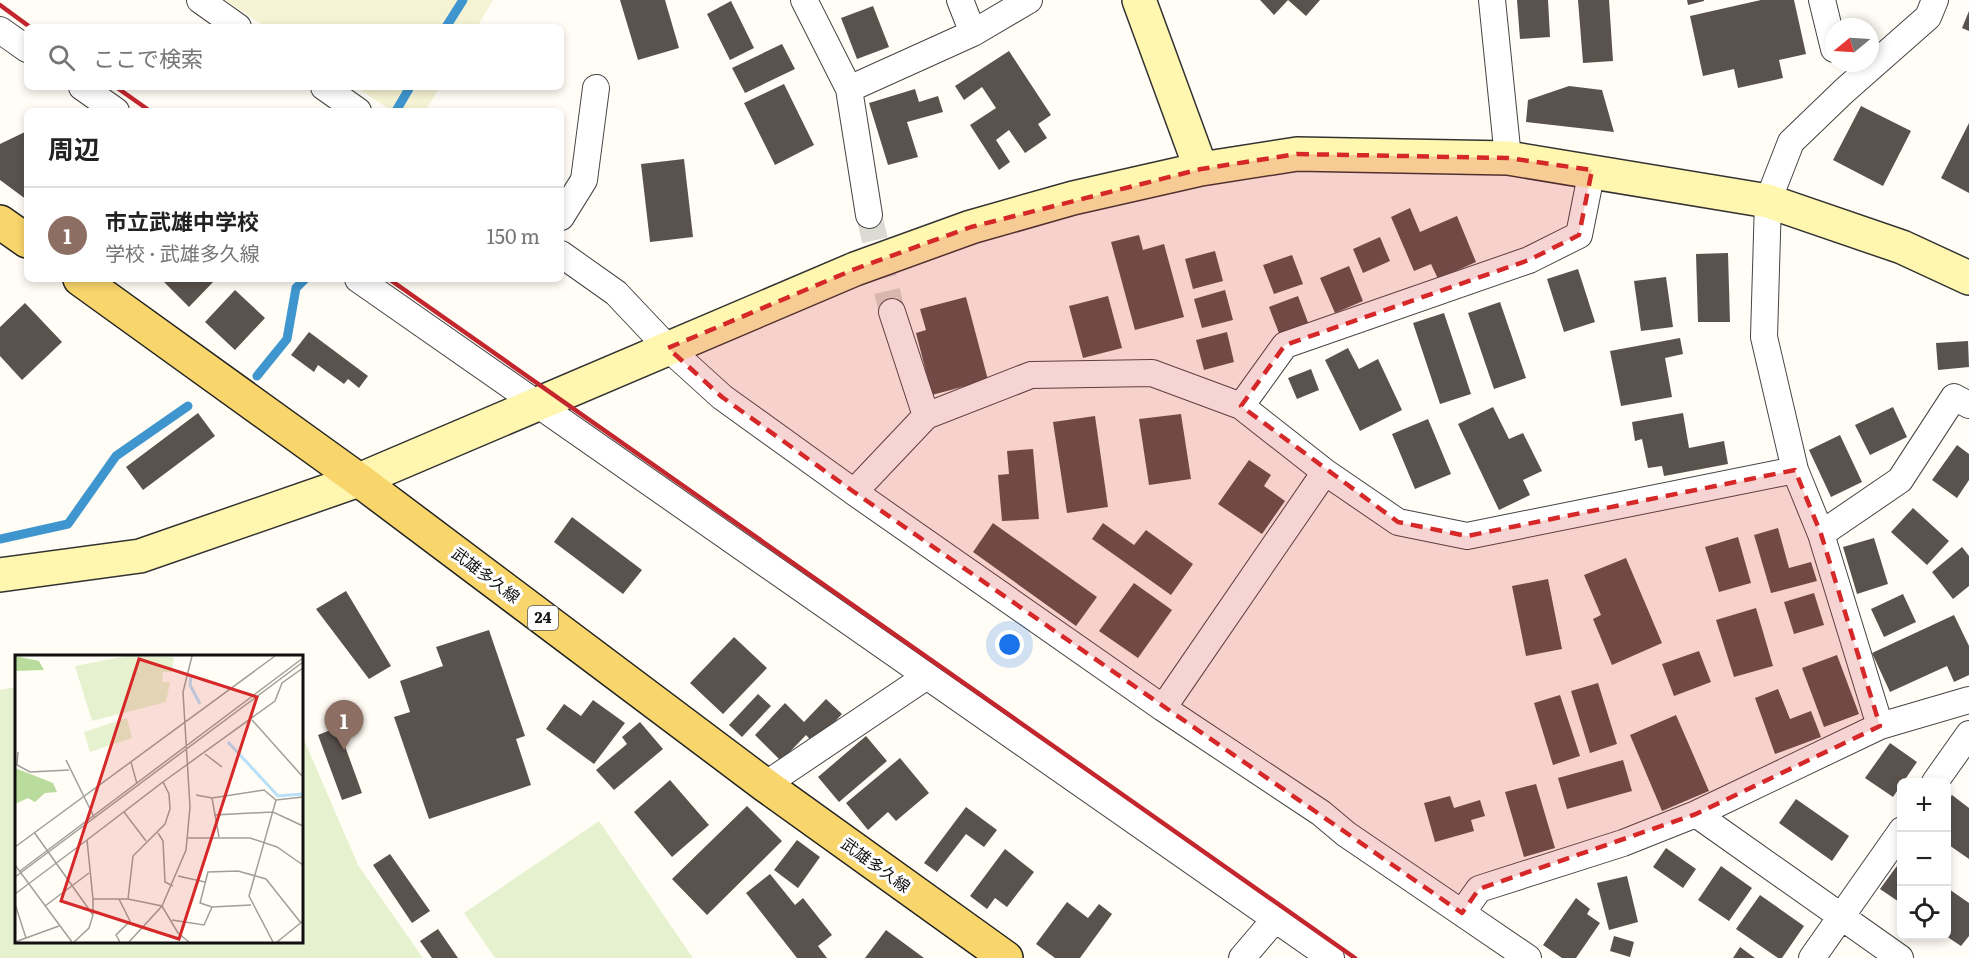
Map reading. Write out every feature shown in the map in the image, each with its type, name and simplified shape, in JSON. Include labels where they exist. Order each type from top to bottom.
[{"type":"main road","points":[[0,222],[24,239]]},
{"type":"main road","name":"武雄多久線","points":[[84,282],[359,480],[765,785],[1006,958]]},
{"type":"street","points":[[200,0],[234,24]]},
{"type":"street","points":[[804,0],[849,89],[868,215]]},
{"type":"street","points":[[960,0],[973,33]]},
{"type":"street","points":[[849,89],[973,33],[1029,0]]},
{"type":"street","points":[[1139,0],[1201,169]]},
{"type":"street","points":[[1492,0],[1508,158]]},
{"type":"street","points":[[1822,0],[1826,18]]},
{"type":"street","points":[[1880,726],[1821,534],[1795,470],[1764,337],[1768,201],[1791,142],[1844,91],[1928,17],[1935,0]]},
{"type":"street","points":[[0,30],[24,47]]},
{"type":"street","points":[[1839,72],[1844,91]]},
{"type":"street","points":[[564,212],[584,180],[596,88]]},
{"type":"street","points":[[86,90],[112,108]]},
{"type":"street","points":[[328,90],[354,108]]},
{"type":"street","points":[[0,575],[140,556],[359,480],[855,269],[971,227],[1073,198],[1201,169],[1297,154],[1508,158],[1592,170],[1768,201],[1902,247],[1969,278]]},
{"type":"street","points":[[1241,406],[1286,345],[1529,260],[1579,235],[1592,170]]},
{"type":"street","points":[[564,256],[616,292],[669,348],[722,397],[1163,708],[1322,813],[1346,834],[1528,958]]},
{"type":"street","points":[[362,282],[1331,958]]},
{"type":"street","points":[[892,312],[926,416]]},
{"type":"street","points":[[854,492],[926,416],[1031,375],[1152,373],[1241,406],[1325,472],[1398,522],[1467,536],[1795,470]]},
{"type":"street","points":[[1821,534],[1900,480],[1954,397],[1969,405]]},
{"type":"street","points":[[1163,708],[1325,472]]},
{"type":"street","points":[[765,785],[927,676]]},
{"type":"street","points":[[1462,913],[1479,889],[1623,843],[1696,814],[1880,726],[1969,700]]},
{"type":"street","points":[[1938,778],[1969,734]]},
{"type":"street","points":[[1696,814],[1900,958]]},
{"type":"street","points":[[1812,958],[1901,832]]},
{"type":"street","points":[[1242,958],[1276,918]]},
{"type":"highlighted area","points":[[1297,154],[1508,158],[1592,170],[1579,235],[1529,260],[1285,345],[1241,406],[1398,522],[1467,536],[1795,470],[1821,534],[1880,726],[1696,814],[1479,889],[1462,913],[854,492],[722,397],[668,348],[855,269],[971,227],[1201,169]]},
{"type":"shaded area","points":[[225,0],[493,0],[479,24],[261,24]]},
{"type":"shaded area","points":[[360,90],[438,90],[427,108],[388,108]]},
{"type":"green space","points":[[15,687],[15,943],[303,943],[303,737],[358,865],[423,958],[0,958],[0,690]]},
{"type":"green space","points":[[599,821],[693,958],[495,958],[464,913]]},
{"type":"building","points":[[620,0],[665,0],[679,48],[638,60]]},
{"type":"building","points":[[1260,0],[1288,0],[1274,15]]},
{"type":"building","points":[[1288,0],[1320,0],[1306,16]]},
{"type":"building","points":[[1517,0],[1548,0],[1550,37],[1520,39]]},
{"type":"building","points":[[1578,0],[1609,0],[1613,61],[1583,63]]},
{"type":"building","points":[[1687,0],[1704,0],[1704,1],[1688,5]]},
{"type":"building","points":[[1761,0],[1794,0],[1806,54],[1779,60],[1783,78],[1738,88],[1734,69],[1703,76],[1690,16]]},
{"type":"building","points":[[731,1],[754,48],[730,60],[707,14]]},
{"type":"building","points":[[873,6],[889,47],[857,59],[841,18]]},
{"type":"building","points":[[1969,11],[1969,31],[1962,28]]},
{"type":"building","points":[[782,44],[795,69],[745,93],[732,68]]},
{"type":"building","points":[[1009,51],[1051,115],[1038,124],[1047,138],[1025,153],[1009,130],[996,140],[1010,162],[999,170],[970,125],[996,108],[982,87],[964,100],[955,86]]},
{"type":"building","points":[[784,84],[814,145],[775,165],[744,103]]},
{"type":"building","points":[[1569,86],[1602,90],[1614,132],[1526,122],[1528,100]]},
{"type":"building","points":[[915,89],[919,102],[938,96],[943,112],[907,122],[918,157],[888,165],[869,103]]},
{"type":"building","points":[[1861,106],[1911,131],[1883,186],[1833,160]]},
{"type":"building","points":[[1969,123],[1969,193],[1941,178]]},
{"type":"building","points":[[24,132],[24,198],[0,180],[0,144]]},
{"type":"building","points":[[684,159],[693,237],[650,242],[641,164]]},
{"type":"building","points":[[1410,208],[1420,232],[1457,216],[1476,262],[1438,279],[1431,264],[1414,271],[1391,217]]},
{"type":"building","points":[[1139,235],[1143,250],[1164,244],[1184,317],[1135,330],[1111,242]]},
{"type":"building","points":[[1380,237],[1390,261],[1363,273],[1353,249]]},
{"type":"building","points":[[1215,251],[1223,281],[1193,289],[1185,259]]},
{"type":"building","points":[[1728,253],[1730,322],[1698,322],[1696,254]]},
{"type":"building","points":[[1292,255],[1303,284],[1274,294],[1263,265]]},
{"type":"building","points":[[1349,266],[1363,301],[1335,313],[1320,278]]},
{"type":"building","points":[[1578,269],[1595,322],[1564,332],[1547,279]]},
{"type":"building","points":[[1666,277],[1673,327],[1641,331],[1634,281]]},
{"type":"building","points":[[164,282],[213,282],[189,307]]},
{"type":"building","points":[[235,290],[265,318],[235,350],[205,322]]},
{"type":"building","points":[[1225,290],[1233,320],[1202,328],[1194,299]]},
{"type":"building","points":[[1108,296],[1122,348],[1083,358],[1069,306]]},
{"type":"building","points":[[1298,296],[1309,325],[1280,336],[1269,307]]},
{"type":"building","points":[[966,297],[988,380],[932,395],[916,333],[926,330],[920,309]]},
{"type":"building","points":[[1500,302],[1526,378],[1494,389],[1468,313]]},
{"type":"building","points":[[25,303],[62,342],[22,380],[0,356],[0,327]]},
{"type":"building","points":[[1444,313],[1471,394],[1440,404],[1413,323]]},
{"type":"building","points":[[309,332],[368,376],[359,388],[348,379],[344,384],[318,365],[314,372],[291,355]]},
{"type":"building","points":[[1227,332],[1234,362],[1204,370],[1196,340]]},
{"type":"building","points":[[1680,338],[1683,354],[1665,358],[1672,397],[1621,406],[1610,351]]},
{"type":"building","points":[[1968,341],[1969,367],[1938,370],[1936,343]]},
{"type":"building","points":[[1348,348],[1359,369],[1378,359],[1402,410],[1360,431],[1325,360]]},
{"type":"building","points":[[1311,369],[1319,390],[1297,399],[1288,378]]},
{"type":"building","points":[[1493,407],[1509,439],[1523,433],[1542,471],[1523,480],[1530,495],[1499,510],[1458,424]]},
{"type":"building","points":[[1893,407],[1907,437],[1870,455],[1855,425]]},
{"type":"building","points":[[198,413],[215,436],[143,490],[126,467]]},
{"type":"building","points":[[1683,413],[1689,448],[1724,441],[1728,464],[1664,476],[1662,466],[1648,468],[1642,439],[1635,441],[1632,422]]},
{"type":"building","points":[[1181,414],[1191,479],[1149,485],[1139,419]]},
{"type":"building","points":[[1095,416],[1108,507],[1067,513],[1053,422]]},
{"type":"building","points":[[1428,419],[1451,474],[1415,489],[1392,434]]},
{"type":"building","points":[[1840,435],[1862,482],[1831,497],[1809,450]]},
{"type":"building","points":[[1957,445],[1969,454],[1969,480],[1957,498],[1932,480]]},
{"type":"building","points":[[1033,449],[1039,519],[1002,521],[998,475],[1009,474],[1007,451]]},
{"type":"building","points":[[1249,460],[1271,475],[1264,486],[1285,501],[1262,534],[1218,504]]},
{"type":"building","points":[[1913,508],[1949,541],[1927,565],[1891,532]]},
{"type":"building","points":[[572,517],[642,570],[623,594],[554,542]]},
{"type":"building","points":[[993,523],[1097,597],[1076,626],[973,552]]},
{"type":"building","points":[[1103,523],[1134,545],[1146,530],[1193,564],[1171,595],[1092,539]]},
{"type":"building","points":[[1778,528],[1789,568],[1811,562],[1817,581],[1771,593],[1754,535]]},
{"type":"building","points":[[1738,537],[1751,583],[1719,592],[1705,547]]},
{"type":"building","points":[[1874,538],[1888,584],[1857,594],[1843,547]]},
{"type":"building","points":[[1962,547],[1969,556],[1969,586],[1953,599],[1932,572]]},
{"type":"building","points":[[1626,558],[1662,643],[1612,665],[1593,619],[1601,615],[1584,575]]},
{"type":"building","points":[[1548,579],[1562,649],[1526,656],[1512,586]]},
{"type":"building","points":[[1134,583],[1172,610],[1138,658],[1099,631]]},
{"type":"building","points":[[346,591],[391,666],[369,679],[316,609]]},
{"type":"building","points":[[1814,593],[1824,625],[1794,634],[1784,602]]},
{"type":"building","points":[[1903,594],[1916,622],[1884,637],[1871,609]]},
{"type":"building","points":[[1756,608],[1773,666],[1734,677],[1716,620]]},
{"type":"building","points":[[1954,615],[1969,646],[1969,675],[1954,682],[1947,666],[1890,692],[1872,653]]},
{"type":"building","points":[[489,630],[525,736],[516,739],[531,785],[429,819],[394,717],[410,712],[400,681],[443,666],[436,647]]},
{"type":"building","points":[[734,637],[767,668],[723,714],[690,683]]},
{"type":"building","points":[[1699,651],[1711,682],[1674,696],[1662,664]]},
{"type":"building","points":[[1837,655],[1859,714],[1824,727],[1802,668]]},
{"type":"building","points":[[1598,683],[1617,744],[1590,753],[1571,691]]},
{"type":"building","points":[[1778,689],[1790,719],[1811,711],[1821,737],[1775,754],[1755,698]]},
{"type":"building","points":[[758,694],[771,706],[742,737],[729,725]]},
{"type":"building","points":[[1560,695],[1580,756],[1553,765],[1534,703]]},
{"type":"building","points":[[826,699],[842,714],[814,744],[806,735],[781,761],[755,735],[785,703],[804,722]]},
{"type":"building","points":[[593,700],[625,723],[594,764],[546,729],[564,704],[581,716]]},
{"type":"building","points":[[1676,715],[1709,791],[1662,811],[1630,735]]},
{"type":"building","points":[[640,722],[663,749],[614,790],[596,770],[627,744],[622,737]]},
{"type":"building","points":[[338,727],[362,793],[342,800],[318,735]]},
{"type":"building","points":[[866,736],[887,761],[839,802],[818,777]]},
{"type":"building","points":[[1890,743],[1917,762],[1906,778],[1897,778],[1897,791],[1893,797],[1865,778]]},
{"type":"building","points":[[900,758],[929,793],[896,821],[888,812],[868,830],[846,803]]},
{"type":"building","points":[[1623,760],[1632,791],[1567,809],[1558,778]]},
{"type":"building","points":[[670,780],[709,825],[672,857],[634,812]]},
{"type":"building","points":[[1536,784],[1555,848],[1524,857],[1505,792]]},
{"type":"building","points":[[1450,796],[1454,808],[1480,800],[1485,816],[1471,820],[1474,831],[1435,842],[1424,803]]},
{"type":"building","points":[[1951,796],[1969,808],[1969,859],[1951,846]]},
{"type":"building","points":[[1796,799],[1849,836],[1832,861],[1779,823]]},
{"type":"building","points":[[747,806],[782,841],[707,915],[672,879]]},
{"type":"building","points":[[966,807],[997,830],[984,847],[966,834],[937,872],[924,863]]},
{"type":"building","points":[[797,840],[820,857],[798,888],[774,870]]},
{"type":"building","points":[[1666,848],[1696,869],[1683,888],[1653,867]]},
{"type":"building","points":[[1005,849],[1034,872],[1007,907],[995,898],[987,909],[970,896]]},
{"type":"building","points":[[390,854],[430,911],[412,923],[373,865]]},
{"type":"building","points":[[1721,866],[1752,888],[1729,921],[1698,900]]},
{"type":"building","points":[[1897,866],[1897,901],[1880,889]]},
{"type":"building","points":[[770,874],[795,905],[803,898],[832,935],[818,946],[827,958],[797,958],[746,893]]},
{"type":"building","points":[[1627,876],[1638,922],[1609,930],[1597,883]]},
{"type":"building","points":[[1951,890],[1969,903],[1969,936],[1961,946],[1951,939]]},
{"type":"building","points":[[1760,895],[1804,926],[1782,958],[1778,958],[1736,929]]},
{"type":"building","points":[[1576,898],[1590,909],[1587,914],[1600,923],[1576,958],[1562,958],[1543,945]]},
{"type":"building","points":[[1067,902],[1088,918],[1099,904],[1112,914],[1080,958],[1055,958],[1036,944]]},
{"type":"building","points":[[438,929],[458,958],[432,958],[420,941]]},
{"type":"building","points":[[886,930],[924,958],[865,958]]},
{"type":"building","points":[[1614,936],[1634,942],[1630,957],[1610,951]]},
{"type":"building","points":[[1740,947],[1755,958],[1733,958]]},
{"type":"waterway","points":[[448,24],[463,0]]},
{"type":"waterway","points":[[398,108],[408,90]]},
{"type":"waterway","points":[[257,376],[287,339],[296,288],[302,282]]},
{"type":"waterway","points":[[0,539],[68,524],[116,456],[188,406]]},
{"type":"tunnel","points":[[869,215],[892,312]]},
{"type":"railway","points":[[0,5],[26,24]]},
{"type":"railway","points":[[120,90],[146,108]]},
{"type":"railway","points":[[393,282],[1355,958]]},
{"type":"place","name":"市立武雄中学校","points":[[344,750]]}]
